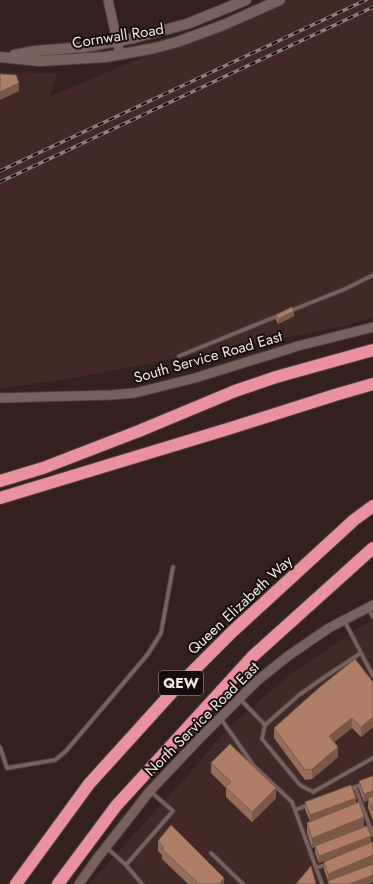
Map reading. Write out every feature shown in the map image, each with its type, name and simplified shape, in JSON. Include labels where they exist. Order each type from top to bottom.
[{"type":"highway","points":[[0,481],[43,468],[139,431],[235,391],[270,379],[373,350]]},
{"type":"highway","points":[[0,498],[373,384]]},
{"type":"highway","points":[[0,502],[13,495]]},
{"type":"highway","name":"Queen Elizabeth Way","points":[[16,884],[89,784],[176,688],[232,632],[354,520],[373,506]]},
{"type":"highway","name":"QEW","points":[[58,884],[116,806],[253,656],[373,548]]},
{"type":"main road","name":"Cornwall Road","points":[[0,57],[35,51],[85,47],[134,38],[187,24],[246,0]]},
{"type":"main road","name":"Cornwall Road","points":[[0,57],[40,61],[106,57],[155,48],[177,42],[221,26],[280,0]]},
{"type":"street","points":[[108,0],[116,42],[120,54]]},
{"type":"street","name":"South Service Road East","points":[[0,398],[135,393],[195,378],[298,346],[373,327]]},
{"type":"street","name":"North Service Road East","points":[[79,884],[150,791],[258,681],[288,656],[329,628],[370,606]]},
{"type":"lane","points":[[288,312],[345,289],[373,275]]},
{"type":"lane","points":[[179,356],[281,315]]},
{"type":"lane","points":[[0,747],[7,768],[55,760],[66,751],[148,654],[161,633],[173,567]]},
{"type":"lane","points":[[370,606],[373,617]]},
{"type":"lane","points":[[344,620],[373,676]]},
{"type":"lane","points":[[361,653],[326,676],[265,725],[262,739],[300,785],[313,792],[373,758]]},
{"type":"lane","points":[[240,699],[265,725]]},
{"type":"lane","points":[[220,718],[254,766],[292,802],[322,884]]},
{"type":"lane","points":[[348,790],[367,782]]},
{"type":"lane","points":[[355,787],[372,828],[373,835]]},
{"type":"lane","points":[[126,865],[173,811],[150,791]]},
{"type":"lane","points":[[295,810],[315,802]]},
{"type":"lane","points":[[364,831],[372,828]]},
{"type":"lane","points":[[106,847],[126,865],[142,884]]},
{"type":"lane","points":[[310,852],[317,849]]},
{"type":"lane","points":[[211,853],[243,884]]},
{"type":"lane","points":[[311,870],[330,863]]},
{"type":"shaded area","points":[[281,0],[373,0],[373,317],[345,326],[68,379],[0,388],[0,72],[57,73],[50,96]]},
{"type":"shaded area","points":[[373,621],[373,884],[89,884],[188,775],[227,729],[292,673],[360,627]]},
{"type":"building","points":[[0,74],[16,75],[19,83],[0,92]]},
{"type":"building","points":[[292,307],[294,311],[278,319],[276,315]]},
{"type":"building","points":[[355,659],[373,682],[373,717],[361,727],[352,718],[329,736],[338,747],[312,769],[305,770],[274,728],[320,687]]},
{"type":"building","points":[[230,744],[276,788],[252,812],[226,787],[231,782],[211,763]]},
{"type":"building","points":[[373,776],[373,791],[364,794],[359,781]]},
{"type":"building","points":[[351,785],[356,798],[310,815],[305,802]]},
{"type":"building","points":[[373,796],[373,811],[368,798]]},
{"type":"building","points":[[359,802],[364,817],[312,838],[307,823]]},
{"type":"building","points":[[171,825],[224,878],[219,884],[199,884],[162,849],[164,848],[158,841]]},
{"type":"building","points":[[367,826],[371,836],[319,856],[315,846]]},
{"type":"building","points":[[372,842],[373,855],[328,874],[324,862]]},
{"type":"building","points":[[373,864],[373,875],[349,884],[329,884],[328,881]]},
{"type":"building","points":[[311,866],[316,884],[296,884]]},
{"type":"railway","points":[[0,171],[366,0]]},
{"type":"railway","points":[[0,182],[373,7]]}]
